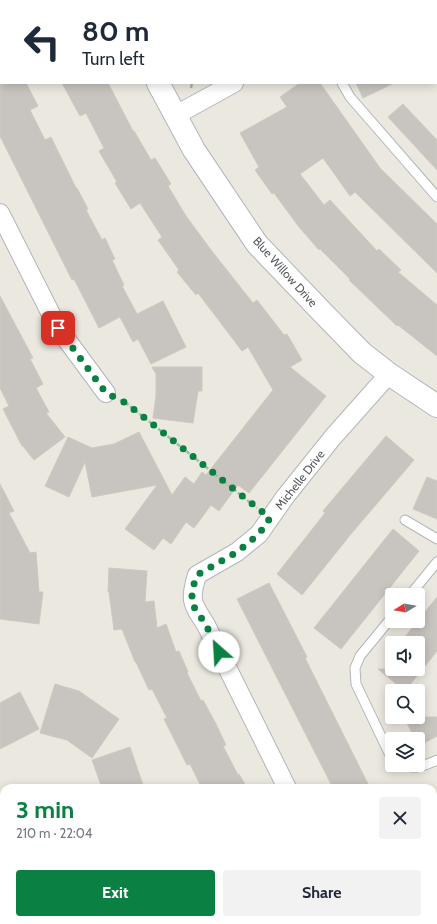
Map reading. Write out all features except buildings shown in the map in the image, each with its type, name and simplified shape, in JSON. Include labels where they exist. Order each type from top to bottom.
[{"type":"street","name":"Blue Willow Drive","points":[[159,84],[194,150],[257,244],[362,353],[389,374],[437,406]]},
{"type":"street","points":[[176,115],[232,84]]},
{"type":"street","points":[[0,213],[58,328],[106,393]]},
{"type":"street","name":"Michelle Drive","points":[[284,784],[206,625],[192,604],[192,590],[197,575],[237,552],[259,534],[285,497],[333,437],[389,374]]},
{"type":"lane","points":[[343,84],[350,97],[436,194]]},
{"type":"lane","points":[[406,520],[437,539]]},
{"type":"lane","points":[[416,588],[437,562]]},
{"type":"lane","points":[[385,626],[360,656],[355,668],[356,684],[385,745]]},
{"type":"lane","points":[[425,766],[437,760]]},
{"type":"path","points":[[106,393],[126,403],[270,518]]},
{"type":"route","points":[[58,328],[106,393],[126,403],[270,518],[259,534],[237,552],[197,575],[192,590],[192,604],[206,625],[219,652]]}]
